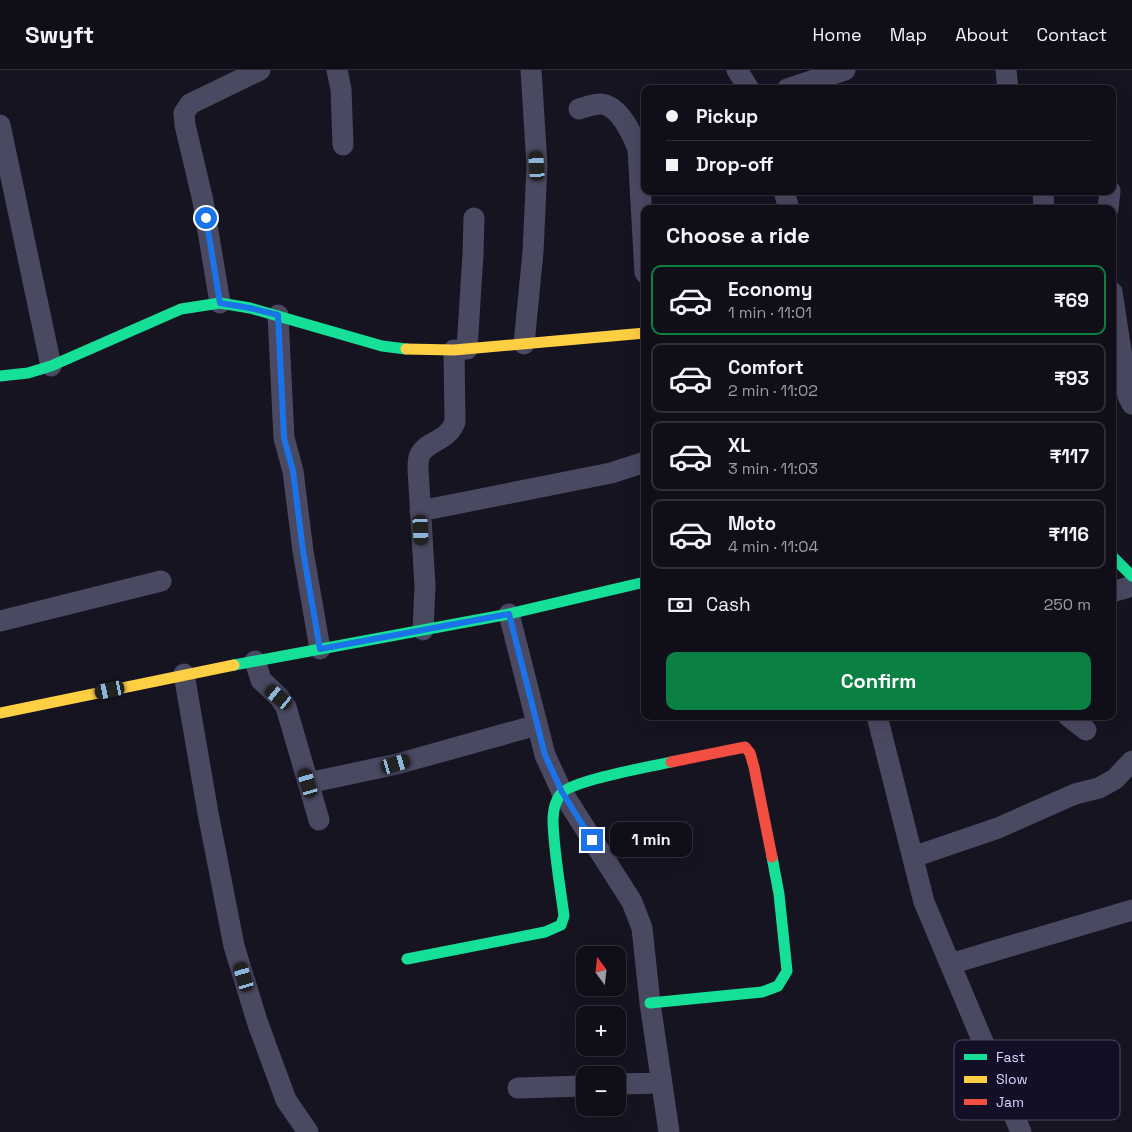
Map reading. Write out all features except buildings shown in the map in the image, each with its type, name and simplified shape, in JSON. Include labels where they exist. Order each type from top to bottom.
[{"type":"street","points":[[220,303],[203,201],[185,125],[184,113],[190,104],[260,70]]},
{"type":"street","points":[[337,70],[341,89],[343,145]]},
{"type":"street","points":[[524,344],[533,252],[537,166],[530,70]]},
{"type":"street","points":[[738,70],[747,85]]},
{"type":"street","points":[[799,85],[845,70]]},
{"type":"street","points":[[1006,70],[1008,85]]},
{"type":"street","points":[[579,109],[592,105],[606,105],[618,112],[638,149],[641,205]]},
{"type":"street","points":[[0,125],[51,366]]},
{"type":"street","points":[[423,630],[424,586],[418,469],[420,456],[425,448],[452,431],[455,422],[474,218]]},
{"type":"street","points":[[0,376],[51,366],[181,309],[220,303],[278,315],[382,346],[419,350],[461,350],[641,334]]},
{"type":"street","points":[[278,315],[284,438],[293,471],[303,551],[320,649]]},
{"type":"street","points":[[1116,323],[1126,399]]},
{"type":"street","points":[[420,511],[611,473],[641,463]]},
{"type":"street","points":[[1116,560],[1132,576]]},
{"type":"street","points":[[0,621],[161,581]]},
{"type":"street","points":[[0,713],[184,674],[509,614],[641,583]]},
{"type":"street","points":[[1116,591],[1132,586]]},
{"type":"street","points":[[509,614],[545,755],[562,792],[638,914],[642,928],[650,1003],[669,1132]]},
{"type":"street","points":[[255,661],[261,680],[286,706],[319,820]]},
{"type":"street","points":[[184,674],[208,813],[234,946],[258,1024],[286,1100],[308,1132]]},
{"type":"street","points":[[878,720],[924,902],[982,1040]]},
{"type":"street","points":[[1073,720],[1086,730]]},
{"type":"street","points":[[308,783],[396,764],[537,725]]},
{"type":"street","points":[[407,959],[545,932],[561,925],[564,916],[553,820],[555,803],[562,792],[588,780],[745,747],[750,753],[754,767],[779,894],[787,971],[783,982],[774,989],[762,992],[650,1003]]},
{"type":"street","points":[[913,857],[998,828],[1075,794],[1099,788],[1115,779],[1132,761]]},
{"type":"street","points":[[950,964],[1132,910]]},
{"type":"street","points":[[626,1084],[661,1083]]},
{"type":"street","points":[[518,1088],[576,1086]]},
{"type":"street","points":[[1016,1120],[1021,1132]]},
{"type":"traffic: fast","points":[[0,376],[28,373],[51,366],[181,309],[220,303],[250,308],[382,346],[406,349]]},
{"type":"traffic: fast","points":[[1116,560],[1132,576]]},
{"type":"traffic: fast","points":[[234,665],[509,614],[641,583]]},
{"type":"traffic: fast","points":[[407,959],[545,932],[561,925],[564,916],[556,857],[553,813],[562,793],[581,783],[671,762]]},
{"type":"traffic: fast","points":[[650,1003],[762,992],[778,986],[787,971],[779,894],[772,857]]},
{"type":"traffic: slow","points":[[406,349],[454,350],[641,333]]},
{"type":"traffic: slow","points":[[0,713],[234,665]]},
{"type":"traffic: jam","points":[[671,762],[745,747],[750,753],[754,767],[772,857]]},
{"type":"route","points":[[206,218],[220,303],[278,315],[284,438],[293,471],[303,551],[320,649],[509,614],[545,755],[562,792],[592,840]]}]
